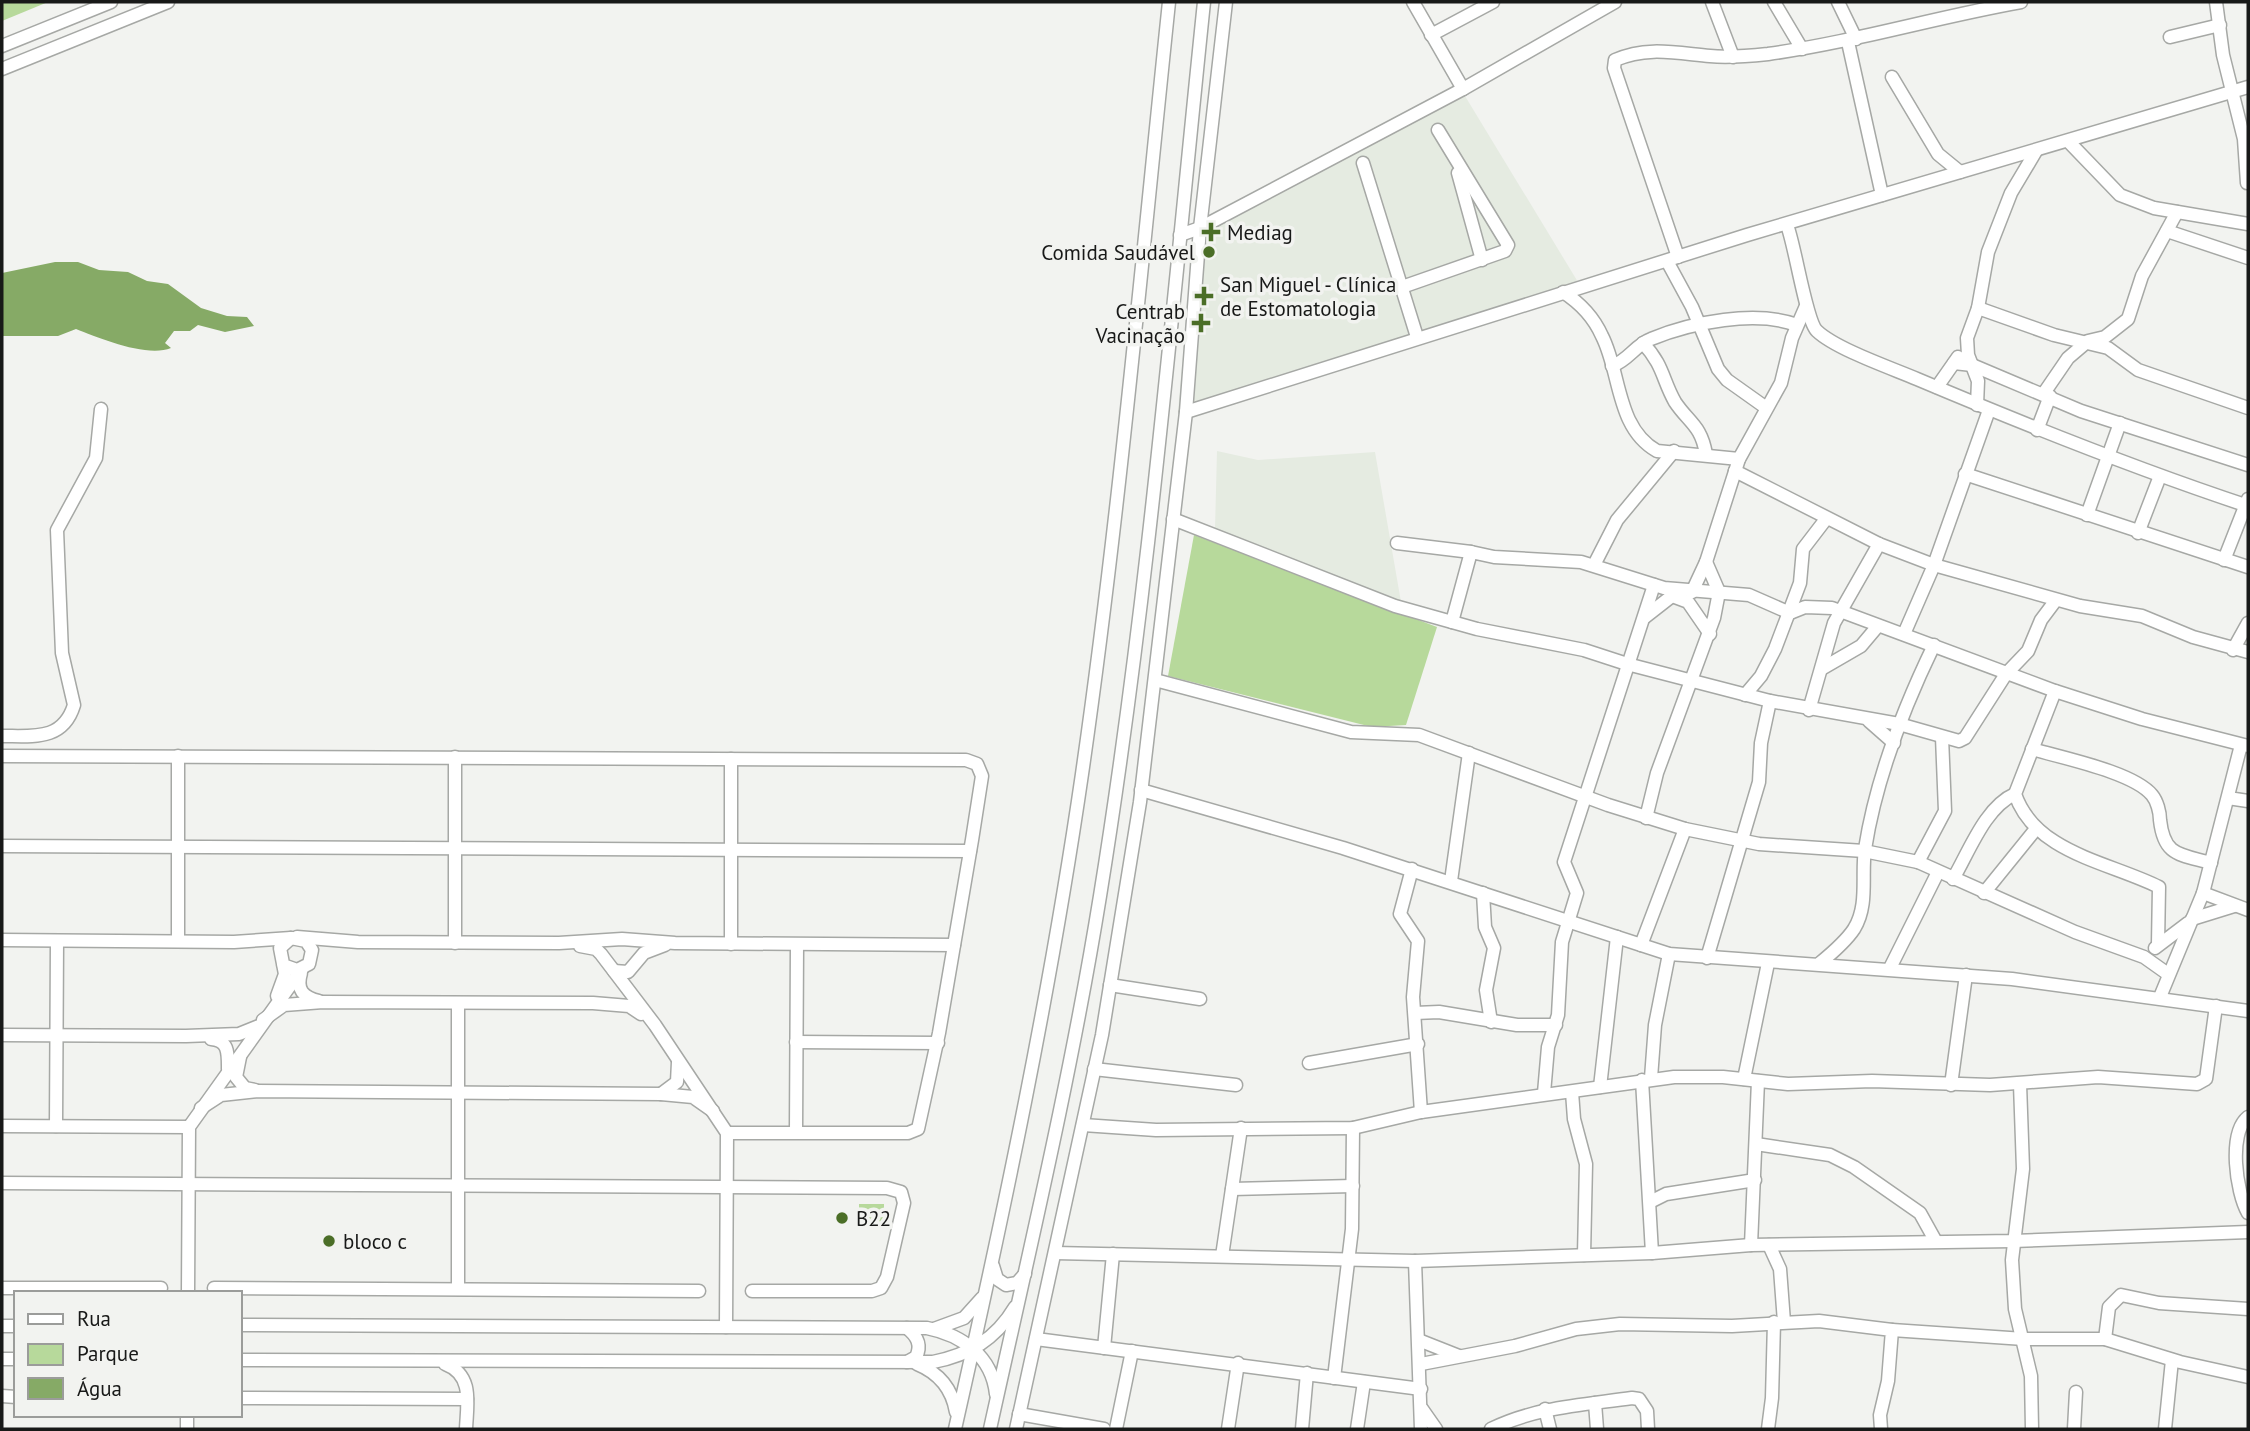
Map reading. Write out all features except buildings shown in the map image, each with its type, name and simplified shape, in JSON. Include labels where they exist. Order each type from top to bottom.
[{"type":"street","points":[[2,46],[111,2]]},
{"type":"street","points":[[2,69],[168,2]]},
{"type":"street","points":[[956,1425],[993,1263],[1046,994],[1082,772],[1120,467],[1169,2]]},
{"type":"street","points":[[990,1429],[1027,1270],[1082,1004],[1117,787],[1204,2]]},
{"type":"street","points":[[1016,1429],[1094,1069],[1141,790],[1186,412],[1200,228],[1226,2]]},
{"type":"street","points":[[1413,2],[1463,89]]},
{"type":"street","points":[[1431,35],[1493,2]]},
{"type":"street","points":[[1180,235],[1200,228],[1463,89],[1615,2]]},
{"type":"street","points":[[1712,2],[1733,57]]},
{"type":"street","points":[[1774,2],[1802,49]]},
{"type":"street","points":[[1838,2],[1852,40],[1882,195]]},
{"type":"street","points":[[1765,407],[1727,380],[1718,369],[1672,259],[1613,62],[1642,51],[1662,50],[1733,57],[1802,49],[1852,40],[1949,14],[2002,3],[2021,2]]},
{"type":"street","points":[[2216,2],[2223,55],[2244,139],[2247,183]]},
{"type":"street","points":[[2170,37],[2220,25]]},
{"type":"street","points":[[1892,77],[1938,154],[1961,172]]},
{"type":"street","points":[[1186,412],[1267,389],[1417,337],[1563,292],[2248,87]]},
{"type":"street","points":[[1402,287],[1505,251],[1508,244],[1438,130]]},
{"type":"street","points":[[2068,141],[2120,195],[2154,208],[2248,224]]},
{"type":"street","points":[[1937,387],[1967,346],[1978,308],[1988,252],[2021,173],[2036,151]]},
{"type":"street","points":[[1454,157],[1482,260]]},
{"type":"street","points":[[2005,159],[2021,173]]},
{"type":"street","points":[[1363,163],[1417,337]]},
{"type":"street","points":[[2037,430],[2047,395],[2063,364],[2088,341],[2105,337],[2128,319],[2134,307],[2135,291],[2178,212]]},
{"type":"street","points":[[1787,225],[1797,253],[1806,306],[1817,332],[2037,430],[2160,475],[2247,503],[2224,560]]},
{"type":"street","points":[[2167,232],[2248,258]]},
{"type":"street","points":[[1563,292],[1579,303],[1594,322],[1608,349],[1621,399],[1639,434],[1657,451],[1706,453],[1737,465],[1826,519],[1879,544],[1934,565],[2056,600],[2141,616],[2233,650],[2248,652]]},
{"type":"street","points":[[1692,592],[1706,562],[1737,465],[1765,407],[1781,383],[1797,325],[1806,306]]},
{"type":"street","points":[[1978,308],[2054,335],[2088,341],[2108,348],[2138,370],[2248,408]]},
{"type":"street","points":[[1612,366],[1624,362],[1643,343],[1700,326],[1771,319],[1797,325]]},
{"type":"street","points":[[1643,343],[1665,373],[1675,401],[1701,432],[1706,453]]},
{"type":"street","points":[[1904,634],[1934,565],[1965,474],[1983,407],[1967,346]]},
{"type":"street","points":[[1954,363],[1972,365],[2120,423],[2248,465]]},
{"type":"street","points":[[1959,396],[1978,381]]},
{"type":"street","points":[[2,736],[47,736],[62,727],[71,713],[74,694],[62,653],[58,530],[96,458],[101,410]]},
{"type":"street","points":[[2087,515],[2120,423]]},
{"type":"street","points":[[1594,565],[1617,520],[1674,451]]},
{"type":"street","points":[[1965,474],[2248,567]]},
{"type":"street","points":[[2138,533],[2160,475]]},
{"type":"street","points":[[1173,519],[1395,606],[1452,622],[1584,650],[1627,664],[1770,701],[1870,721],[1899,724],[1959,741],[1965,738],[2006,674],[2028,651],[2041,620],[2056,600]]},
{"type":"street","points":[[1745,695],[1764,670],[1790,613],[1802,576],[1803,549],[1826,519]]},
{"type":"street","points":[[1397,543],[1494,557],[1573,560],[1594,565],[1675,593],[1688,602],[1710,634]]},
{"type":"street","points":[[1809,710],[1834,623],[1879,544]]},
{"type":"street","points":[[1452,622],[1471,552]]},
{"type":"street","points":[[1646,818],[1657,773],[1710,634],[1719,592],[1706,562]]},
{"type":"street","points":[[1544,1093],[1548,1047],[1556,1025],[1558,966],[1567,918],[1577,893],[1577,886],[1564,862],[1654,585]]},
{"type":"street","points":[[1644,618],[1675,593],[1719,592],[1749,595],[1790,613],[1818,605],[1841,611],[1877,627],[1904,634],[2055,691],[2143,719],[2244,745],[2203,893],[2160,998]]},
{"type":"street","points":[[2233,650],[2248,623]]},
{"type":"street","points":[[1823,668],[1861,646],[1877,627]]},
{"type":"street","points":[[1820,963],[1854,929],[1860,915],[1864,851],[1899,724],[1934,645]]},
{"type":"street","points":[[1676,677],[1699,663]]},
{"type":"street","points":[[1155,680],[1351,732],[1411,734],[1646,818],[1685,829],[1743,841],[1864,851],[1918,862],[2075,932],[2144,957],[2168,974]]},
{"type":"street","points":[[1954,879],[1990,815],[2000,803],[2015,794],[2055,691]]},
{"type":"street","points":[[1707,958],[1759,782],[1761,743],[1770,701]]},
{"type":"street","points":[[1870,721],[1894,743]]},
{"type":"street","points":[[1918,862],[1945,811],[1942,737]]},
{"type":"street","points":[[2032,749],[2137,782],[2152,795],[2156,803],[2163,842],[2168,848],[2211,863]]},
{"type":"street","points":[[1451,881],[1468,753]]},
{"type":"street","points":[[2,755],[732,759],[974,762],[980,766],[982,776],[938,1042],[920,1124],[914,1132],[727,1133]]},
{"type":"street","points":[[178,756],[178,941]]},
{"type":"street","points":[[455,757],[455,943]]},
{"type":"street","points":[[731,944],[732,759]]},
{"type":"street","points":[[1141,790],[1451,881],[1669,954],[1966,975],[2160,998],[2248,1012]]},
{"type":"street","points":[[2015,794],[2035,830],[2084,856],[2159,887],[2158,944]]},
{"type":"street","points":[[2228,798],[2248,801]]},
{"type":"street","points":[[1641,945],[1685,829]]},
{"type":"street","points":[[1984,893],[2035,830]]},
{"type":"street","points":[[2,846],[970,851]]},
{"type":"street","points":[[1412,869],[1400,914],[1418,941],[1413,986],[1422,1112]]},
{"type":"street","points":[[1890,968],[1938,872]]},
{"type":"street","points":[[1483,893],[1485,927],[1493,948],[1486,990],[1491,1022]]},
{"type":"street","points":[[2203,893],[2248,910]]},
{"type":"street","points":[[2144,957],[2190,921],[2235,906]]},
{"type":"street","points":[[2,940],[234,942],[294,937],[358,942],[559,943],[622,940],[797,945],[954,945]]},
{"type":"street","points":[[261,1023],[283,984],[280,948],[294,937]]},
{"type":"street","points":[[294,937],[309,945],[306,964],[298,982],[301,992],[307,998],[323,1002]]},
{"type":"street","points":[[1600,1087],[1617,937]]},
{"type":"street","points":[[622,940],[638,948],[634,983],[655,1025]]},
{"type":"street","points":[[593,1003],[615,996],[619,986],[610,966],[609,946],[622,940]]},
{"type":"street","points":[[56,1126],[57,941]]},
{"type":"street","points":[[234,942],[271,947],[281,962],[292,970],[306,964]]},
{"type":"street","points":[[188,1291],[189,1127],[261,1023],[306,964],[325,946],[358,942]]},
{"type":"street","points":[[559,943],[589,947],[610,966],[655,1025],[727,1133],[726,1327]]},
{"type":"street","points":[[610,966],[624,973],[650,950],[675,943]]},
{"type":"street","points":[[796,1132],[797,945]]},
{"type":"street","points":[[1652,1253],[1646,1079],[1669,954]]},
{"type":"street","points":[[1744,1079],[1768,963]]},
{"type":"street","points":[[1951,1085],[1966,975]]},
{"type":"street","points":[[1110,985],[1200,999]]},
{"type":"street","points":[[2,1035],[239,1034],[261,1023],[284,1005],[323,1002],[593,1003],[629,1006],[655,1025]]},
{"type":"street","points":[[458,1003],[458,1289]]},
{"type":"street","points":[[1083,1125],[1156,1130],[1353,1128],[1422,1112],[1544,1093],[1572,1092],[1646,1079],[1698,1076],[1758,1081],[1951,1085],[2020,1084],[2098,1077],[2203,1083],[2206,1079],[2216,1006]]},
{"type":"street","points":[[1415,1013],[1449,1013],[1491,1022],[1556,1025]]},
{"type":"street","points":[[186,1036],[223,1042],[227,1048],[228,1069]]},
{"type":"street","points":[[796,1042],[938,1042]]},
{"type":"street","points":[[1309,1063],[1418,1044]]},
{"type":"street","points":[[242,1051],[236,1077],[245,1088],[258,1091]]},
{"type":"street","points":[[661,1094],[677,1082],[677,1059]]},
{"type":"street","points":[[1094,1069],[1236,1084]]},
{"type":"street","points":[[1751,1245],[1758,1081]]},
{"type":"street","points":[[2020,1084],[2023,1169],[2013,1241],[2014,1297],[2031,1376],[2032,1429]]},
{"type":"street","points":[[201,1108],[221,1095],[258,1091],[457,1092],[661,1094],[693,1097],[713,1111]]},
{"type":"street","points":[[1572,1092],[1574,1119],[1585,1156],[1584,1255]]},
{"type":"street","points":[[2248,1117],[2238,1130],[2237,1148],[2241,1197],[2248,1213]]},
{"type":"street","points":[[2,1126],[189,1127]]},
{"type":"street","points":[[1222,1256],[1241,1128]]},
{"type":"street","points":[[1334,1378],[1348,1259],[1353,1186],[1353,1128]]},
{"type":"street","points":[[1756,1144],[1830,1155],[1854,1167],[1920,1213],[1936,1240]]},
{"type":"street","points":[[1650,1202],[1666,1194],[1755,1180]]},
{"type":"street","points":[[2,1183],[726,1186],[892,1188],[901,1192],[904,1199],[887,1277],[878,1290],[752,1291]]},
{"type":"street","points":[[1232,1189],[1353,1186]]},
{"type":"street","points":[[1055,1253],[1415,1261],[1652,1253],[1751,1245],[1936,1240],[2013,1241],[2248,1232]]},
{"type":"street","points":[[1768,1429],[1779,1322],[1780,1269],[1769,1245]]},
{"type":"street","points":[[1104,1348],[1112,1254]]},
{"type":"street","points":[[1415,1261],[1422,1429]]},
{"type":"street","points":[[993,1263],[997,1279],[1006,1284],[1021,1280],[1027,1270]]},
{"type":"street","points":[[242,1360],[490,1363],[906,1362],[950,1359],[973,1348],[996,1332],[1017,1304],[1027,1270]]},
{"type":"street","points":[[242,1325],[945,1327],[964,1318],[979,1304],[988,1285]]},
{"type":"street","points":[[2,1288],[162,1289]]},
{"type":"street","points":[[214,1288],[699,1291]]},
{"type":"street","points":[[2105,1339],[2109,1307],[2121,1295],[2159,1303],[2248,1309]]},
{"type":"street","points":[[1421,1364],[1515,1346],[1576,1329],[1611,1324],[1732,1326],[1829,1322],[2024,1339],[2105,1339],[2172,1360],[2248,1377]]},
{"type":"street","points":[[906,1362],[916,1357],[919,1347],[916,1336],[907,1328]]},
{"type":"street","points":[[926,1328],[950,1335],[973,1348],[990,1372],[997,1400]]},
{"type":"street","points":[[1881,1429],[1880,1415],[1888,1381],[1892,1329]]},
{"type":"street","points":[[1036,1339],[1238,1363],[1422,1389]]},
{"type":"street","points":[[1420,1341],[1459,1356]]},
{"type":"street","points":[[1116,1429],[1132,1351]]},
{"type":"street","points":[[2165,1429],[2172,1360]]},
{"type":"street","points":[[442,1362],[457,1370],[467,1384]]},
{"type":"street","points":[[906,1362],[925,1367],[940,1378],[951,1393],[956,1425]]},
{"type":"street","points":[[467,1429],[467,1384],[476,1371],[490,1363]]},
{"type":"street","points":[[1228,1429],[1238,1363]]},
{"type":"street","points":[[1302,1429],[1307,1373]]},
{"type":"street","points":[[1357,1429],[1364,1382]]},
{"type":"street","points":[[2074,1429],[2076,1392]]},
{"type":"street","points":[[242,1398],[467,1399]]},
{"type":"street","points":[[1491,1429],[1523,1414],[1545,1409],[1639,1399],[1647,1410],[1648,1429]]},
{"type":"street","points":[[1595,1403],[1597,1429]]},
{"type":"street","points":[[1422,1408],[1436,1429]]},
{"type":"street","points":[[1545,1409],[1550,1429]]},
{"type":"street","points":[[1019,1414],[1104,1429]]},
{"type":"shaded area","points":[[1465,96],[1578,282],[1178,411],[1194,235]]},
{"type":"shaded area","points":[[1217,451],[1258,460],[1375,452],[1401,602],[1215,529]]},
{"type":"green space","points":[[2,2],[48,2],[2,21]]},
{"type":"green space","points":[[1194,535],[1437,627],[1406,725],[1372,727],[1168,676]]},
{"type":"green space","points":[[859,1204],[884,1204],[884,1226],[859,1226]]},
{"type":"water","points":[[55,262],[78,262],[99,270],[128,272],[147,281],[168,284],[201,308],[227,316],[247,317],[254,326],[225,332],[198,325],[190,331],[174,331],[165,343],[171,348],[149,351],[123,346],[76,329],[58,336],[2,336],[2,273]]},
{"type":"place","name":"Mediag","points":[[1211,232]]},
{"type":"place","name":"Comida Saudável","points":[[1209,252]]},
{"type":"place","name":"San Miguel - Clínica de Estomatologia","points":[[1204,296]]},
{"type":"place","name":"Centrab Vacinação","points":[[1201,323]]},
{"type":"place","name":"B22","points":[[842,1218]]},
{"type":"place","name":"bloco c","points":[[329,1241]]}]
